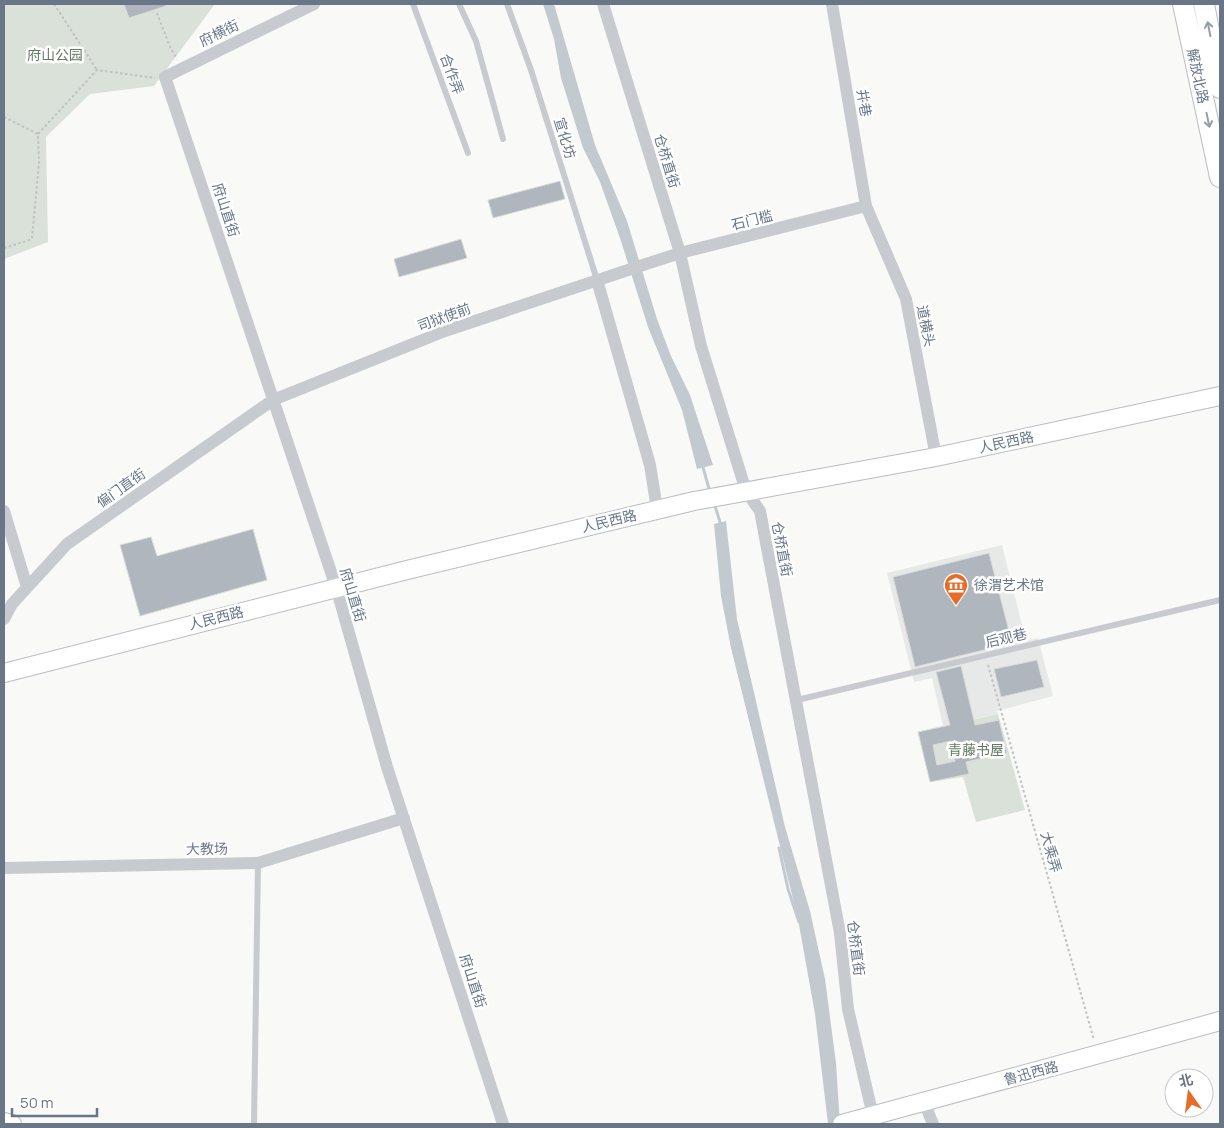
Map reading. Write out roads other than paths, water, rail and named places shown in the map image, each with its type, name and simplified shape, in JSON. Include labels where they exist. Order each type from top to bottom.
[{"type":"main road","name":"解放北路","points":[[1183,4],[1210,60],[1220,88]]},
{"type":"main road","name":"解放北路","points":[[1204,4],[1220,177]]},
{"type":"main road","name":"人民西路","points":[[4,673],[336,587],[694,501],[746,490],[936,457],[1220,396]]},
{"type":"main road","name":"鲁迅西路","points":[[842,1124],[1220,1022]]},
{"type":"main road","points":[[4,1122],[12,1124]]},
{"type":"street","name":"仓桥直街","points":[[604,4],[680,253],[701,346],[746,490],[760,511],[840,933],[848,1009],[873,1116]]},
{"type":"street","name":"井巷","points":[[832,4],[866,206]]},
{"type":"street","name":"府横街","points":[[165,77],[306,5]]},
{"type":"street","name":"府山直街","points":[[165,77],[336,587],[404,818],[503,1124]]},
{"type":"street","name":"石门槛","points":[[628,270],[680,253],[866,206]]},
{"type":"street","name":"道横头","points":[[866,206],[906,299],[936,457]]},
{"type":"street","name":"司狱使前","points":[[273,400],[445,331],[628,270]]},
{"type":"street","points":[[597,280],[650,465],[657,510]]},
{"type":"street","name":"偏门直街","points":[[4,620],[12,604],[67,544],[273,400]]},
{"type":"street","points":[[4,511],[27,587]]},
{"type":"street","name":"大教场","points":[[4,868],[258,863],[404,818]]},
{"type":"street","points":[[924,1102],[933,1124]]},
{"type":"lane","name":"合作弄","points":[[413,4],[468,154]]},
{"type":"lane","points":[[459,4],[476,41],[503,139]]},
{"type":"lane","name":"宣化坊","points":[[507,4],[531,70],[597,280]]},
{"type":"lane","name":"后观巷","points":[[797,700],[1220,600]]},
{"type":"lane","points":[[254,1124],[258,863]]},
{"type":"waterway","points":[[702,464],[710,492]]},
{"type":"waterway","points":[[714,503],[721,525]]},
{"type":"waterway","points":[[779,848],[788,889],[799,922]]},
{"type":"place","name":"徐渭艺术馆","points":[[956,606]]},
{"type":"park label","name":"府山公园","points":[[55,55]]},
{"type":"park label","name":"青藤书屋","points":[[976,750]]}]
